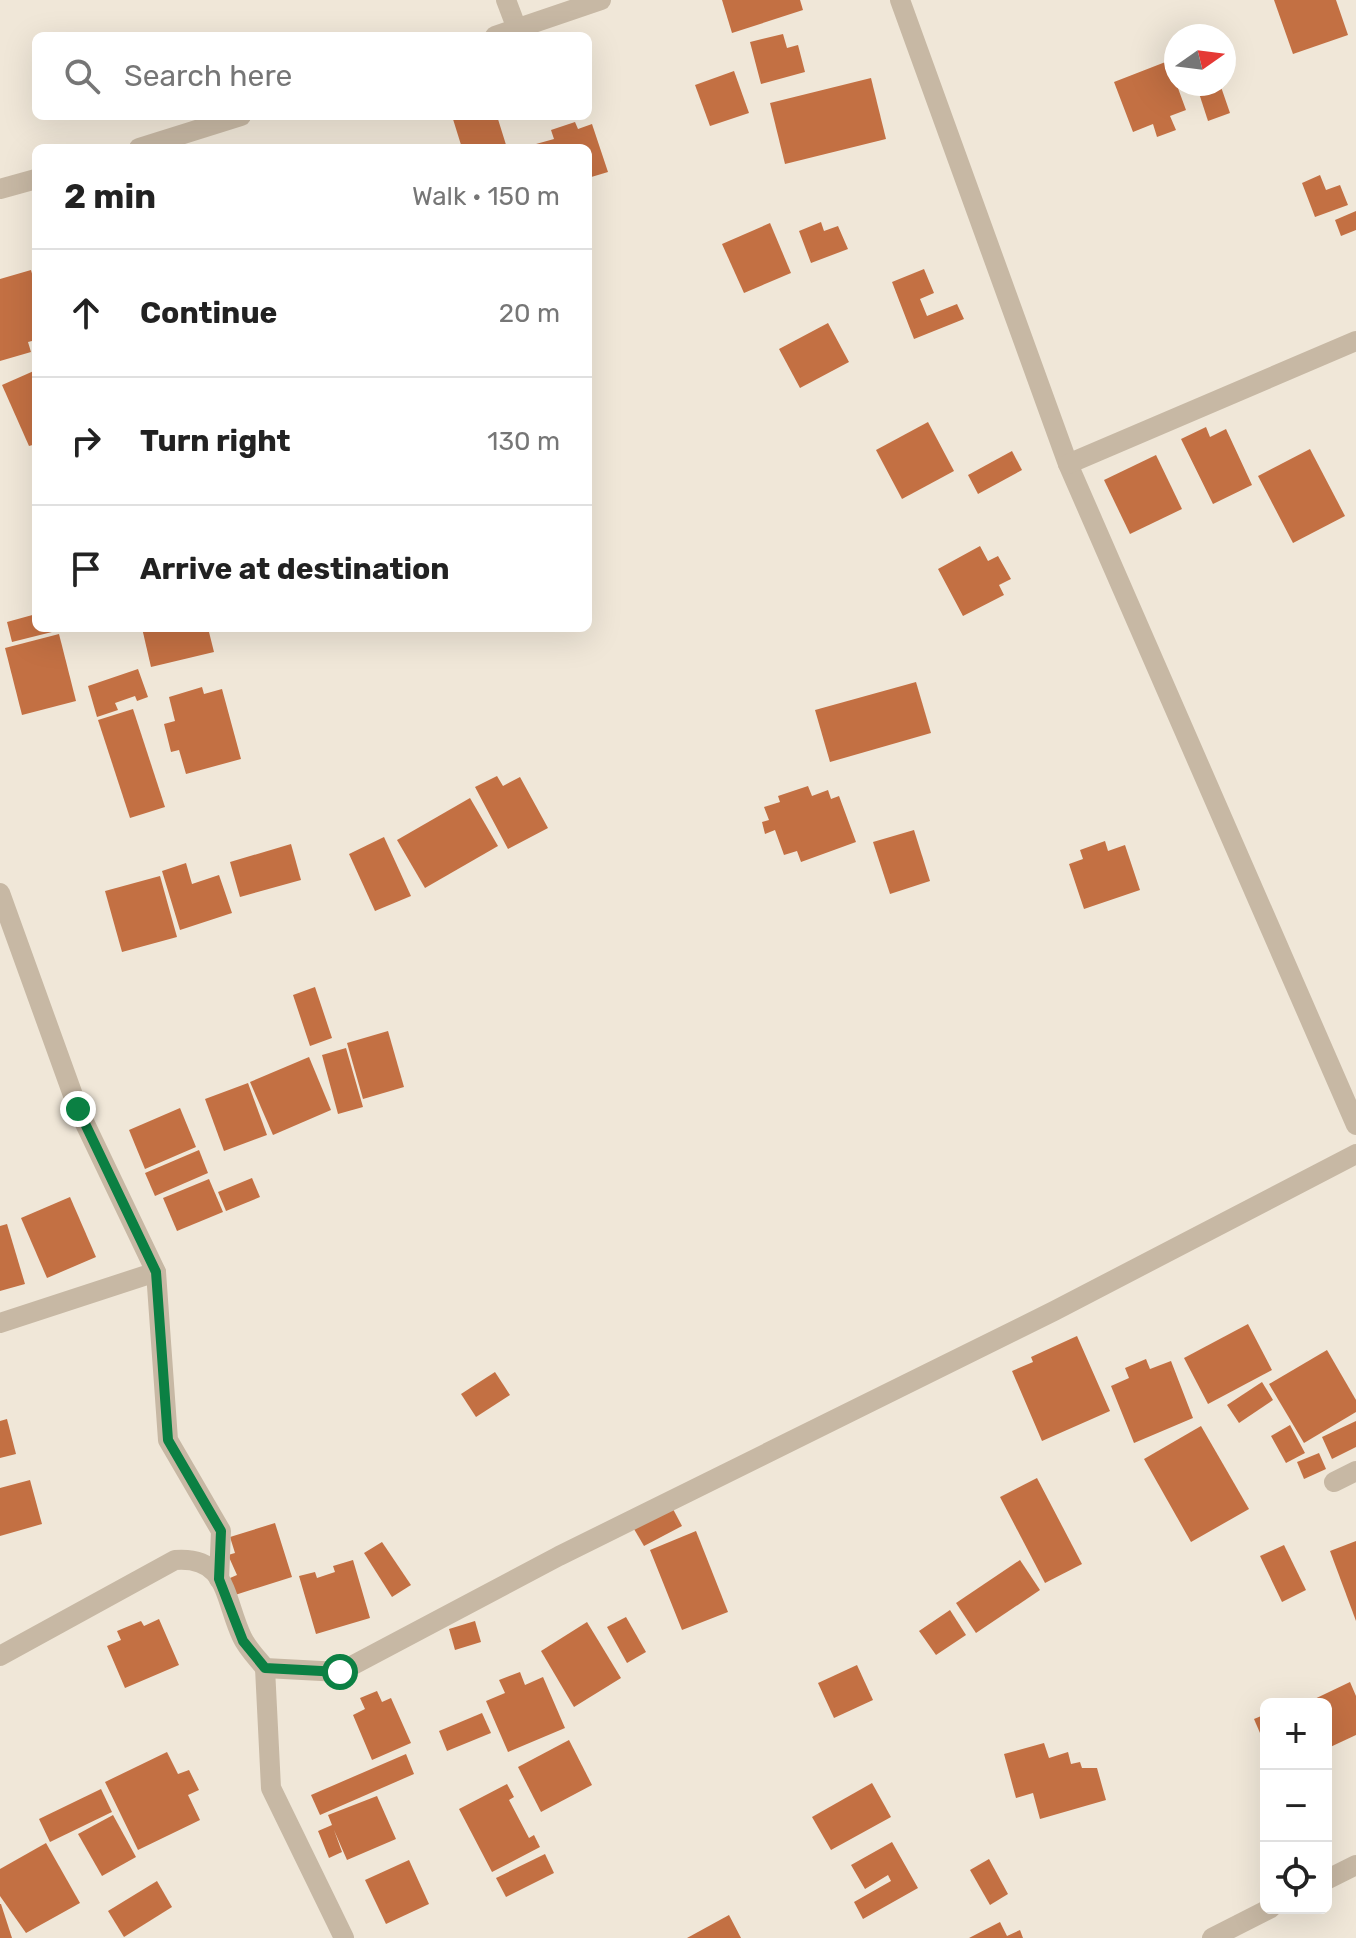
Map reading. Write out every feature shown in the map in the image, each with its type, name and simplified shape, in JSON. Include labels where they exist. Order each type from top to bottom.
[{"type":"street","points":[[506,0],[517,29]]},
{"type":"street","points":[[508,32],[601,0]]},
{"type":"street","points":[[900,0],[1068,464],[1356,1125]]},
{"type":"street","points":[[152,144],[228,120]]},
{"type":"street","points":[[0,189],[32,180]]},
{"type":"street","points":[[1068,464],[1356,341]]},
{"type":"street","points":[[0,893],[78,1109],[156,1272],[168,1440],[221,1531],[219,1579]]},
{"type":"street","points":[[265,1668],[340,1672],[559,1556],[1054,1311],[1356,1154]]},
{"type":"street","points":[[0,1323],[156,1272]]},
{"type":"street","points":[[1334,1482],[1356,1471]]},
{"type":"street","points":[[0,1656],[175,1560],[194,1559],[210,1564],[243,1641],[265,1668],[271,1788],[344,1938]]},
{"type":"street","points":[[1332,1877],[1356,1865]]},
{"type":"street","points":[[1212,1938],[1260,1914]]},
{"type":"building","points":[[722,0],[800,0],[803,10],[732,33]]},
{"type":"building","points":[[1274,0],[1336,0],[1348,35],[1293,54]]},
{"type":"building","points":[[783,34],[787,48],[798,45],[805,72],[761,84],[750,42]]},
{"type":"building","points":[[1164,63],[1164,96],[1181,96],[1186,110],[1170,116],[1176,130],[1157,137],[1153,124],[1133,132],[1114,82]]},
{"type":"building","points":[[734,71],[749,113],[710,126],[695,85]]},
{"type":"building","points":[[871,78],[886,139],[785,164],[770,103]]},
{"type":"building","points":[[1200,96],[1224,96],[1230,113],[1208,121]]},
{"type":"building","points":[[453,120],[498,120],[506,144],[461,144]]},
{"type":"building","points":[[575,122],[578,129],[592,124],[608,172],[592,177],[592,144],[536,144],[554,139],[551,130]]},
{"type":"building","points":[[1320,175],[1326,190],[1340,185],[1348,205],[1315,217],[1302,183]]},
{"type":"building","points":[[1356,211],[1356,230],[1341,236],[1335,220]]},
{"type":"building","points":[[821,222],[824,231],[838,226],[848,249],[811,263],[799,231]]},
{"type":"building","points":[[770,223],[791,273],[744,293],[722,244]]},
{"type":"building","points":[[924,269],[934,293],[920,299],[927,316],[957,304],[964,319],[914,339],[892,282]]},
{"type":"building","points":[[31,270],[32,274],[32,341],[28,342],[31,352],[0,361],[0,279]]},
{"type":"building","points":[[828,323],[849,362],[800,388],[779,349]]},
{"type":"building","points":[[32,372],[32,445],[29,446],[2,385]]},
{"type":"building","points":[[928,422],[954,471],[902,499],[876,450]]},
{"type":"building","points":[[1206,427],[1210,437],[1226,429],[1252,485],[1213,504],[1181,439]]},
{"type":"building","points":[[1310,449],[1345,516],[1293,543],[1258,476]]},
{"type":"building","points":[[1012,451],[1022,470],[978,494],[968,475]]},
{"type":"building","points":[[1156,455],[1182,509],[1130,534],[1104,480]]},
{"type":"building","points":[[980,546],[988,561],[998,556],[1011,579],[999,585],[1004,595],[963,616],[938,569]]},
{"type":"building","points":[[32,615],[32,632],[52,632],[12,642],[7,622]]},
{"type":"building","points":[[143,632],[209,632],[214,652],[151,667]]},
{"type":"building","points":[[59,634],[76,701],[22,715],[5,648]]},
{"type":"building","points":[[138,669],[148,697],[137,701],[135,696],[115,703],[118,710],[97,717],[88,686]]},
{"type":"building","points":[[916,682],[931,733],[830,762],[815,710]]},
{"type":"building","points":[[202,687],[204,694],[222,689],[241,759],[186,774],[179,750],[171,752],[164,724],[175,721],[169,697]]},
{"type":"building","points":[[133,709],[165,807],[130,818],[98,720]]},
{"type":"building","points":[[497,776],[503,786],[520,777],[548,828],[508,849],[475,787]]},
{"type":"building","points":[[808,786],[812,796],[828,790],[831,799],[839,796],[856,842],[801,862],[797,851],[784,855],[775,830],[765,834],[762,822],[769,820],[764,807],[780,802],[778,796]]},
{"type":"building","points":[[470,798],[498,846],[425,888],[397,840]]},
{"type":"building","points":[[914,830],[930,881],[890,894],[873,842]]},
{"type":"building","points":[[384,837],[411,896],[375,911],[349,854]]},
{"type":"building","points":[[1105,841],[1108,851],[1125,845],[1140,890],[1084,909],[1069,864],[1083,859],[1080,850]]},
{"type":"building","points":[[291,844],[301,880],[240,897],[230,862]]},
{"type":"building","points":[[186,863],[192,884],[219,875],[232,913],[180,930],[162,871]]},
{"type":"building","points":[[160,876],[177,937],[122,952],[105,891]]},
{"type":"building","points":[[315,987],[332,1038],[310,1046],[293,995]]},
{"type":"building","points":[[388,1031],[404,1087],[363,1099],[347,1043]]},
{"type":"building","points":[[346,1048],[363,1107],[338,1114],[322,1055]]},
{"type":"building","points":[[309,1057],[331,1110],[273,1135],[250,1082]]},
{"type":"building","points":[[248,1083],[267,1135],[224,1151],[205,1099]]},
{"type":"building","points":[[180,1108],[196,1147],[145,1169],[129,1130]]},
{"type":"building","points":[[199,1150],[208,1173],[155,1196],[145,1173]]},
{"type":"building","points":[[252,1178],[260,1197],[226,1211],[218,1192]]},
{"type":"building","points":[[209,1179],[223,1212],[177,1231],[163,1198]]},
{"type":"building","points":[[70,1197],[96,1257],[47,1278],[21,1218]]},
{"type":"building","points":[[7,1224],[25,1284],[0,1291],[0,1226]]},
{"type":"building","points":[[1248,1324],[1272,1370],[1208,1404],[1184,1358]]},
{"type":"building","points":[[1077,1336],[1110,1411],[1042,1441],[1012,1371],[1033,1362],[1031,1357]]},
{"type":"building","points":[[1327,1350],[1356,1400],[1356,1412],[1304,1443],[1269,1384]]},
{"type":"building","points":[[1146,1359],[1150,1369],[1171,1361],[1193,1418],[1134,1443],[1111,1386],[1129,1378],[1125,1368]]},
{"type":"building","points":[[495,1372],[510,1395],[476,1417],[461,1394]]},
{"type":"building","points":[[1262,1382],[1273,1400],[1239,1423],[1227,1405]]},
{"type":"building","points":[[7,1419],[16,1454],[0,1458],[0,1421]]},
{"type":"building","points":[[1356,1421],[1356,1447],[1332,1459],[1322,1437]]},
{"type":"building","points":[[1290,1425],[1305,1453],[1286,1463],[1271,1436]]},
{"type":"building","points":[[1201,1426],[1249,1509],[1191,1542],[1144,1459]]},
{"type":"building","points":[[1319,1453],[1326,1469],[1304,1479],[1297,1462]]},
{"type":"building","points":[[1037,1478],[1082,1564],[1045,1583],[1000,1497]]},
{"type":"building","points":[[30,1480],[42,1524],[0,1536],[0,1488]]},
{"type":"building","points":[[673,1509],[682,1526],[644,1546],[634,1529]]},
{"type":"building","points":[[275,1523],[292,1577],[235,1595],[230,1578],[237,1575],[228,1555],[235,1553],[230,1537]]},
{"type":"building","points":[[696,1531],[728,1612],[682,1630],[650,1550]]},
{"type":"building","points":[[1356,1541],[1356,1621],[1330,1551]]},
{"type":"building","points":[[382,1542],[411,1585],[392,1597],[364,1553]]},
{"type":"building","points":[[1284,1545],[1306,1590],[1282,1602],[1260,1556]]},
{"type":"building","points":[[353,1560],[370,1618],[316,1634],[299,1576],[315,1572],[317,1578],[335,1572],[333,1566]]},
{"type":"building","points":[[1020,1560],[1040,1590],[976,1633],[956,1603]]},
{"type":"building","points":[[950,1610],[966,1635],[936,1655],[919,1631]]},
{"type":"building","points":[[626,1617],[646,1652],[627,1663],[607,1627]]},
{"type":"building","points":[[159,1619],[179,1665],[125,1688],[107,1646],[121,1640],[117,1631],[141,1621],[144,1626]]},
{"type":"building","points":[[475,1621],[481,1642],[455,1650],[449,1629]]},
{"type":"building","points":[[587,1622],[621,1678],[574,1707],[541,1651]]},
{"type":"building","points":[[857,1665],[873,1700],[834,1718],[818,1683]]},
{"type":"building","points":[[520,1672],[525,1685],[543,1677],[565,1728],[508,1752],[486,1701],[505,1693],[499,1680]]},
{"type":"building","points":[[1350,1682],[1356,1696],[1356,1735],[1332,1746],[1332,1698],[1317,1698]]},
{"type":"building","points":[[377,1691],[382,1702],[391,1698],[411,1743],[372,1760],[353,1715],[365,1709],[360,1698]]},
{"type":"building","points":[[482,1713],[491,1733],[447,1751],[439,1731]]},
{"type":"building","points":[[1260,1716],[1260,1733],[1254,1719]]},
{"type":"building","points":[[569,1740],[592,1785],[541,1812],[518,1767]]},
{"type":"building","points":[[1044,1743],[1049,1758],[1068,1752],[1071,1764],[1080,1762],[1082,1768],[1097,1768],[1106,1800],[1040,1819],[1033,1793],[1016,1798],[1004,1754]]},
{"type":"building","points":[[167,1752],[178,1774],[189,1770],[199,1790],[188,1795],[200,1820],[138,1850],[105,1782]]},
{"type":"building","points":[[406,1754],[414,1774],[320,1815],[311,1795]]},
{"type":"building","points":[[872,1783],[891,1817],[831,1850],[812,1817]]},
{"type":"building","points":[[507,1784],[514,1797],[509,1800],[529,1838],[534,1835],[540,1847],[492,1872],[459,1809]]},
{"type":"building","points":[[101,1789],[112,1812],[50,1842],[39,1819]]},
{"type":"building","points":[[377,1796],[396,1839],[347,1860],[334,1830],[342,1852],[329,1858],[318,1831],[332,1825],[328,1815]]},
{"type":"building","points":[[113,1815],[136,1857],[102,1876],[78,1834]]},
{"type":"building","points":[[892,1842],[918,1888],[863,1919],[854,1902],[891,1881],[888,1875],[865,1889],[851,1865]]},
{"type":"building","points":[[46,1843],[80,1903],[26,1933],[0,1896],[0,1869]]},
{"type":"building","points":[[545,1854],[554,1873],[506,1897],[496,1878]]},
{"type":"building","points":[[989,1859],[1008,1894],[990,1905],[970,1870]]},
{"type":"building","points":[[409,1860],[429,1904],[386,1924],[365,1880]]},
{"type":"building","points":[[157,1881],[172,1907],[124,1937],[108,1911]]},
{"type":"building","points":[[1,1904],[12,1938],[0,1938]]},
{"type":"building","points":[[729,1915],[741,1938],[687,1938]]},
{"type":"building","points":[[1000,1922],[1007,1936],[1020,1930],[1023,1938],[969,1938]]},
{"type":"route","points":[[78,1109],[156,1272],[168,1440],[221,1531],[219,1579],[243,1641],[265,1668],[340,1672]]}]
